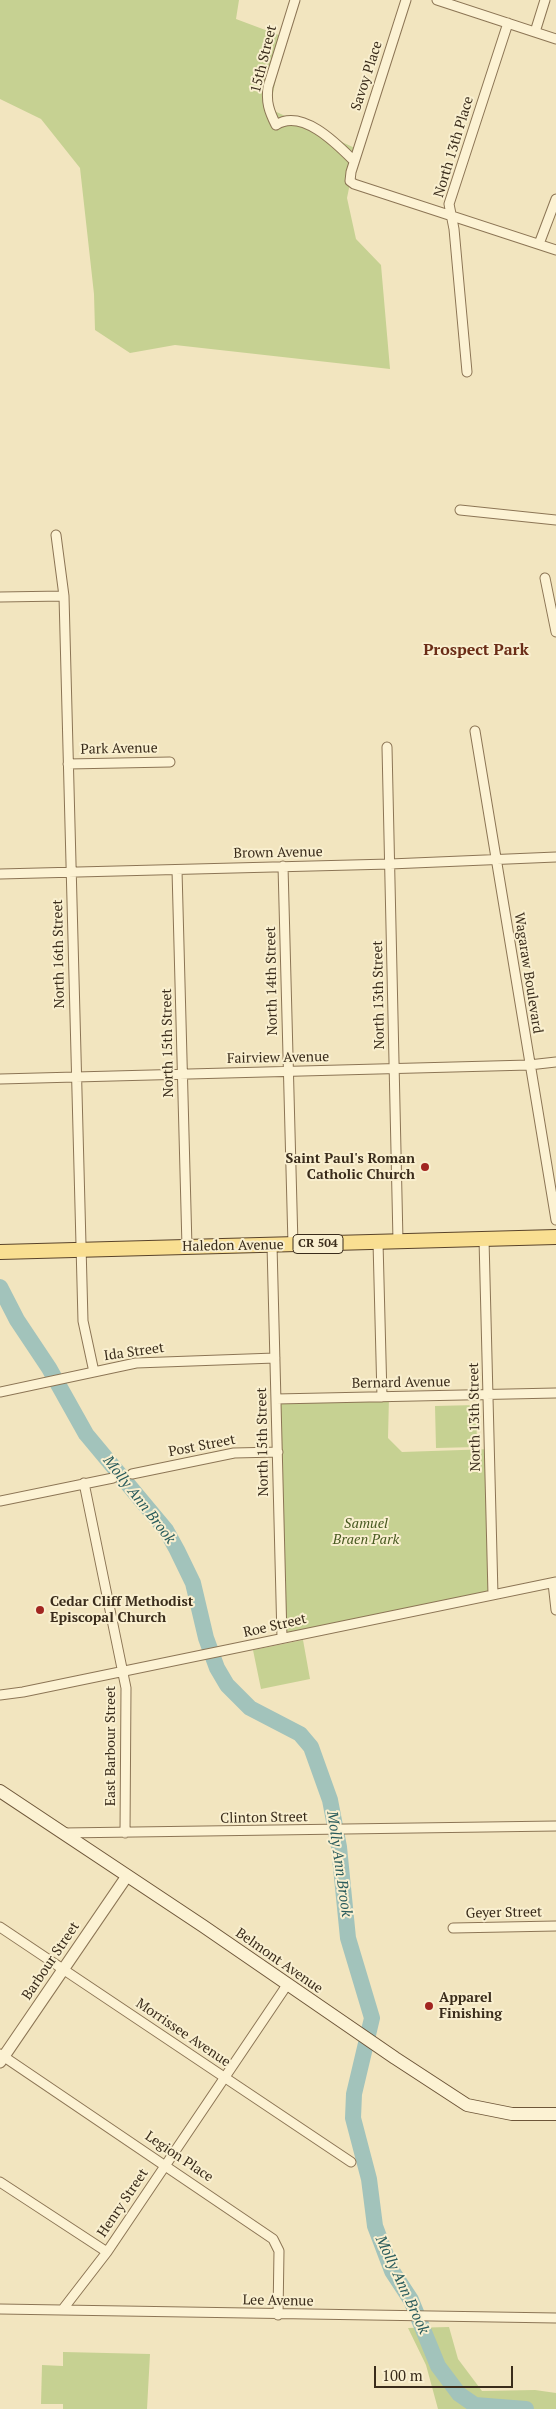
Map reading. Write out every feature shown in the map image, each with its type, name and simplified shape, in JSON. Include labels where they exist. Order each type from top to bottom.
[{"type":"main road","name":"Haledon Avenue","points":[[0,1252],[556,1237]]},
{"type":"main road","name":"Belmont Avenue","points":[[0,1791],[395,2058],[467,2104],[512,2114],[556,2114]]},
{"type":"street","name":"15th Street","points":[[295,0],[268,87],[268,107],[276,125],[292,121],[311,126],[328,137],[354,161]]},
{"type":"street","name":"Savoy Place","points":[[406,0],[349,178],[354,184],[451,216]]},
{"type":"street","points":[[437,0],[556,39]]},
{"type":"street","points":[[535,32],[546,0]]},
{"type":"street","name":"North 13th Place","points":[[467,372],[449,204],[508,23]]},
{"type":"street","points":[[539,244],[556,198]]},
{"type":"street","points":[[451,216],[556,250]]},
{"type":"street","points":[[460,510],[556,520]]},
{"type":"street","name":"North 16th Street","points":[[56,535],[64,596],[83,1321],[94,1372]]},
{"type":"street","points":[[544,578],[556,632]]},
{"type":"street","points":[[0,597],[64,596]]},
{"type":"street","name":"Wagaraw Boulevard","points":[[475,731],[556,1220]]},
{"type":"street","name":"North 13th Street","points":[[387,747],[398,1241]]},
{"type":"street","name":"Park Avenue","points":[[68,764],[170,762]]},
{"type":"street","name":"Brown Avenue","points":[[0,874],[496,861],[556,856]]},
{"type":"street","name":"North 14th Street","points":[[283,866],[293,1245]]},
{"type":"street","name":"North 15th Street","points":[[177,870],[187,1247]]},
{"type":"street","name":"Fairview Avenue","points":[[0,1079],[529,1065],[556,1062]]},
{"type":"street","name":"North 13th Street","points":[[484,1239],[493,1596]]},
{"type":"street","points":[[378,1242],[382,1397]]},
{"type":"street","name":"North 15th Street","points":[[272,1245],[282,1638]]},
{"type":"street","name":"Ida Street","points":[[0,1392],[152,1362],[275,1358]]},
{"type":"street","name":"Bernard Avenue","points":[[276,1399],[556,1393]]},
{"type":"street","name":"Post Street","points":[[132,1474],[234,1453],[278,1452]]},
{"type":"street","points":[[0,1501],[113,1478]]},
{"type":"street","name":"East Barbour Street","points":[[84,1484],[126,1688],[124,1833]]},
{"type":"street","points":[[554,1582],[556,1610]]},
{"type":"street","name":"Roe Street","points":[[0,1695],[122,1672],[554,1582]]},
{"type":"street","name":"Clinton Street","points":[[62,1833],[326,1831],[556,1826]]},
{"type":"street","name":"Barbour Street","points":[[1,2058],[127,1876]]},
{"type":"street","name":"Geyer Street","points":[[453,1928],[556,1926]]},
{"type":"street","name":"Morrissee Avenue","points":[[0,1927],[351,2162]]},
{"type":"street","name":"Henry Street","points":[[63,2309],[107,2252],[287,1985]]},
{"type":"street","name":"Legion Place","points":[[1,2058],[166,2165],[273,2239],[279,2251],[278,2315]]},
{"type":"street","points":[[0,2182],[107,2252]]},
{"type":"street","name":"Lee Avenue","points":[[0,2309],[556,2318]]},
{"type":"green space","points":[[0,0],[239,0],[236,19],[284,37],[270,109],[357,149],[347,198],[356,239],[381,265],[390,369],[175,345],[130,353],[95,330],[94,294],[80,168],[41,119],[0,99]]},
{"type":"green space","name":"Samuel Braen Park","points":[[389,1397],[388,1438],[402,1452],[491,1449],[496,1595],[282,1637],[276,1399]]},
{"type":"green space","points":[[476,1405],[477,1447],[436,1448],[435,1406]]},
{"type":"green space","points":[[303,1640],[310,1679],[261,1689],[253,1650]]},
{"type":"green space","points":[[449,2327],[458,2359],[482,2391],[535,2390],[556,2393],[556,2409],[438,2409],[426,2365],[408,2328]]},
{"type":"green space","points":[[63,2352],[150,2354],[147,2409],[63,2409],[63,2404],[41,2404],[42,2365],[63,2366]]},
{"type":"waterway","name":"Molly Ann Brook","points":[[0,1287],[17,1320],[49,1368],[86,1434],[166,1530],[193,1583],[206,1638],[217,1668],[227,1685],[250,1708],[300,1734],[311,1747],[330,1800],[339,1847],[348,1938],[372,2018],[354,2094],[353,2118],[369,2179],[375,2226],[392,2271],[411,2300],[438,2366],[459,2394],[475,2405],[526,2409]]},
{"type":"place","name":"Saint Paul's Roman Catholic Church","points":[[425,1167]]},
{"type":"place","name":"Cedar Cliff Methodist Episcopal Church","points":[[40,1610]]},
{"type":"place","name":"Apparel Finishing","points":[[429,2006]]},
{"type":"district","name":"Prospect Park","points":[[476,650]]}]
